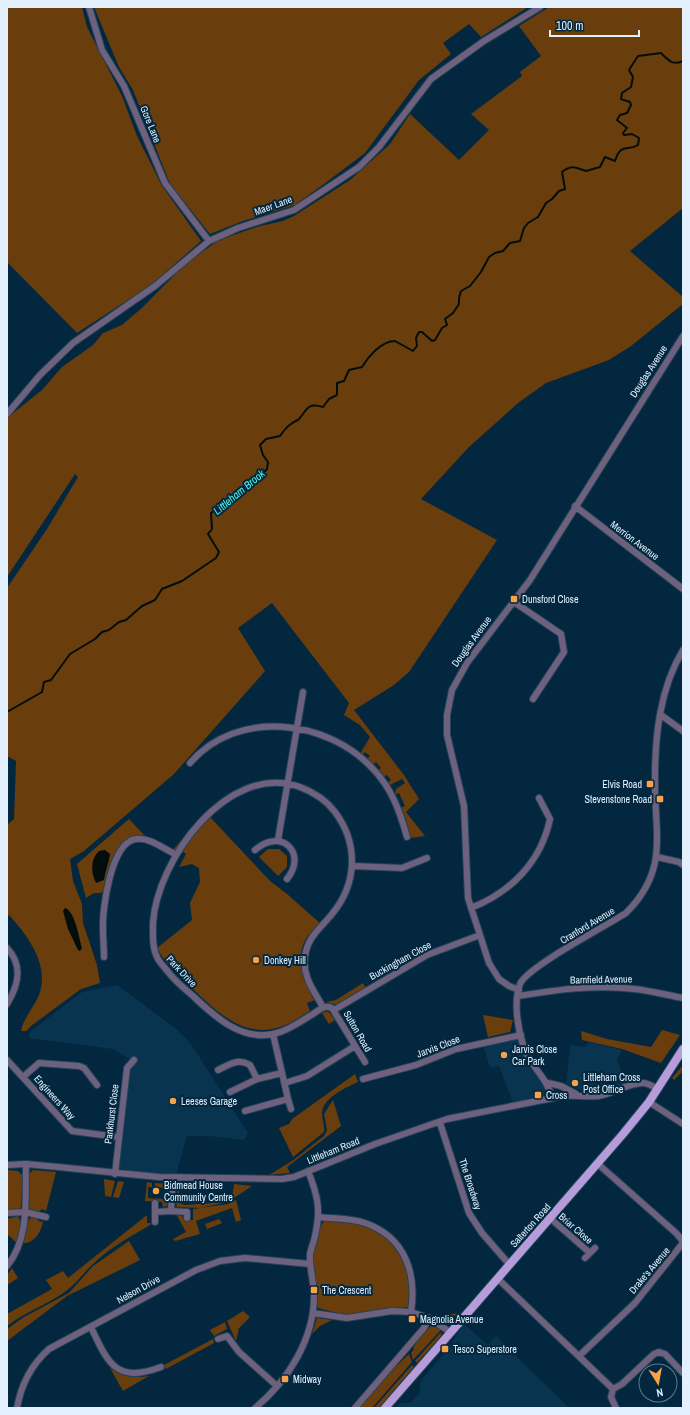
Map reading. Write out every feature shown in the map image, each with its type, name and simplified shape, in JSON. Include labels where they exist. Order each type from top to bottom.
[{"type":"main road","name":"Salterton Road","points":[[385,1408],[509,1264],[598,1164],[649,1102],[683,1051]]},
{"type":"street","name":"Gore Lane","points":[[89,7],[102,50],[124,86],[165,183],[209,241]]},
{"type":"street","name":"Maer Lane","points":[[7,414],[40,375],[73,343],[155,286],[209,241],[238,228],[294,210],[359,167],[379,147],[431,79],[484,41],[540,7]]},
{"type":"street","name":"Douglas Avenue","points":[[518,993],[494,973],[489,963],[471,908],[467,888],[467,842],[464,806],[447,735],[449,702],[452,690],[465,666],[514,602],[549,550],[574,506],[683,336]]},
{"type":"street","name":"Merrion Avenue","points":[[574,506],[683,589]]},
{"type":"street","points":[[514,602],[561,634],[564,652],[533,699]]},
{"type":"street","name":"Cranford Avenue","points":[[518,993],[521,983],[530,973],[626,913],[636,903],[651,878],[657,857],[658,836],[655,775],[657,733],[667,682],[683,650]]},
{"type":"street","points":[[278,840],[302,692]]},
{"type":"street","points":[[661,715],[683,731]]},
{"type":"street","points":[[190,763],[208,745],[232,733],[272,726],[296,728],[320,734],[339,743],[358,755],[373,769],[390,791],[407,837]]},
{"type":"street","name":"Park Drive","points":[[267,783],[288,784],[312,793],[332,808],[344,826],[348,836],[352,866],[350,883],[344,896],[310,939],[305,957],[307,979],[323,1007],[284,1031],[272,1034],[247,1033],[226,1024],[207,1010],[172,977],[157,958],[152,935],[154,912],[161,888],[175,854],[194,830],[210,814],[224,802],[252,786],[267,783]]},
{"type":"street","points":[[471,908],[490,899],[514,884],[526,872],[536,855],[550,819],[539,798]]},
{"type":"street","points":[[104,957],[102,928],[105,896],[116,859],[120,852],[130,841],[135,839],[146,839],[175,854]]},
{"type":"street","points":[[255,850],[267,841],[278,840],[290,846],[295,858],[293,871],[287,879]]},
{"type":"street","points":[[657,857],[679,862],[683,865]]},
{"type":"street","points":[[352,866],[402,868],[427,858]]},
{"type":"street","name":"Buckingham Close","points":[[334,1010],[428,955],[480,935]]},
{"type":"street","points":[[7,948],[13,955],[18,969],[18,981],[7,1004]]},
{"type":"street","name":"Barnfield Avenue","points":[[518,993],[613,987],[634,988],[683,998]]},
{"type":"street","points":[[518,993],[521,1035],[527,1054],[548,1084],[552,1098]]},
{"type":"street","points":[[323,1007],[329,1007],[334,1010]]},
{"type":"street","name":"Sutton Road","points":[[334,1010],[365,1062]]},
{"type":"street","points":[[272,1034],[291,1109]]},
{"type":"street","name":"Jarvis Close","points":[[363,1079],[416,1065],[456,1049],[521,1035]]},
{"type":"street","points":[[285,1082],[307,1076],[356,1046]]},
{"type":"street","name":"Engineers Way","points":[[7,1060],[72,1131],[118,1137]]},
{"type":"street","name":"Pankhurst Close","points":[[115,1174],[127,1068],[134,1060]]},
{"type":"street","points":[[218,1070],[235,1061],[244,1063],[250,1065],[257,1079]]},
{"type":"street","points":[[23,1077],[39,1063],[79,1066],[84,1068],[97,1085]]},
{"type":"street","points":[[230,1092],[257,1079],[282,1073]]},
{"type":"street","name":"Littleham Road","points":[[7,1165],[26,1164],[115,1174],[173,1177],[282,1179],[308,1171],[388,1140],[472,1113],[576,1094],[596,1096],[645,1083],[658,1089]]},
{"type":"street","points":[[548,1084],[561,1086],[576,1094]]},
{"type":"street","points":[[245,1111],[288,1099]]},
{"type":"street","points":[[649,1102],[683,1124]]},
{"type":"street","name":"The Broadway","points":[[440,1123],[469,1213],[482,1233],[509,1264]]},
{"type":"street","points":[[7,1266],[20,1244],[24,1226],[26,1164]]},
{"type":"street","name":"Drake's Avenue","points":[[579,1356],[634,1303],[682,1244],[682,1240],[676,1233],[598,1164]]},
{"type":"street","points":[[255,1408],[277,1386],[289,1370],[305,1342],[313,1313],[314,1296],[310,1251],[319,1217],[318,1200],[308,1171]]},
{"type":"street","points":[[171,1211],[173,1177]]},
{"type":"street","points":[[155,1203],[155,1222]]},
{"type":"street","points":[[7,1213],[25,1212],[46,1217]]},
{"type":"street","points":[[155,1212],[187,1212],[187,1218]]},
{"type":"street","points":[[319,1217],[364,1222],[378,1229],[390,1238],[403,1255],[411,1275],[414,1294],[411,1312]]},
{"type":"street","name":"Briar Close","points":[[550,1218],[590,1253]]},
{"type":"street","name":"Nelson Drive","points":[[17,1408],[19,1396],[25,1380],[38,1359],[49,1349],[183,1277],[220,1261],[245,1258],[310,1264]]},
{"type":"street","points":[[497,1278],[612,1389]]},
{"type":"street","points":[[313,1313],[347,1318],[392,1311],[411,1312],[429,1318],[450,1332]]},
{"type":"street","points":[[355,1408],[424,1328],[429,1318]]},
{"type":"street","points":[[91,1327],[102,1351],[114,1367],[132,1374],[143,1373],[161,1367]]},
{"type":"street","points":[[218,1339],[227,1336],[239,1352],[277,1386]]},
{"type":"street","points":[[612,1389],[622,1384],[654,1354],[659,1352],[665,1354],[683,1373]]},
{"type":"street","points":[[612,1389],[611,1397],[616,1408]]},
{"type":"shaded area","points":[[7,7],[82,7],[87,27],[122,96],[137,136],[162,186],[201,241],[151,285],[77,333],[7,262]]},
{"type":"shaded area","points":[[94,7],[528,7],[481,37],[469,24],[443,43],[451,54],[419,80],[365,153],[295,205],[243,221],[210,234],[170,184],[133,90],[119,67]]},
{"type":"shaded area","points":[[549,7],[683,7],[683,208],[630,251],[683,297],[683,304],[631,346],[609,360],[546,383],[518,403],[469,447],[421,499],[497,540],[409,672],[394,685],[354,710],[404,775],[419,799],[406,812],[425,836],[410,838],[406,819],[400,808],[405,806],[399,793],[395,795],[396,789],[405,783],[402,779],[390,785],[387,783],[391,780],[387,775],[383,777],[377,771],[381,768],[376,762],[372,766],[366,760],[370,756],[365,752],[362,755],[360,754],[370,737],[360,725],[344,715],[349,703],[272,603],[238,628],[265,671],[174,774],[84,851],[70,859],[73,881],[82,904],[83,923],[97,965],[100,983],[81,989],[26,1031],[21,1031],[24,1022],[39,995],[42,984],[42,973],[30,942],[9,915],[7,917],[7,825],[14,819],[16,761],[7,756],[7,588],[47,529],[78,477],[75,474],[7,577],[7,418],[42,390],[62,367],[93,345],[103,333],[122,325],[143,307],[184,265],[219,240],[260,226],[283,221],[294,216],[350,180],[390,144],[410,114],[459,160],[489,130],[471,114],[522,76],[520,72],[541,56],[519,26]]},
{"type":"shaded area","points":[[204,813],[210,817],[269,880],[321,924],[307,937],[301,953],[304,978],[315,1000],[307,1003],[310,1011],[284,1026],[267,1030],[255,1029],[232,1021],[212,1006],[178,975],[168,965],[157,948],[192,920],[190,903],[200,882],[199,868],[192,864],[179,867],[186,854],[181,850],[173,850]]},
{"type":"shaded area","points":[[129,819],[147,838],[133,837],[123,843],[116,855],[105,888],[101,893],[94,893],[86,898],[77,864]]},
{"type":"shaded area","points":[[268,849],[279,849],[287,856],[287,867],[278,876],[259,857]]},
{"type":"shaded area","points":[[105,850],[110,854],[104,880],[96,883],[92,871],[94,858],[99,851]]},
{"type":"shaded area","points":[[65,908],[74,919],[82,948],[80,951],[78,950],[68,929],[63,911]]},
{"type":"shaded area","points":[[363,983],[366,988],[338,1005],[326,1002],[336,1000]]},
{"type":"shaded area","points":[[117,985],[175,1028],[189,1041],[248,1133],[243,1140],[208,1136],[187,1136],[176,1175],[119,1170],[131,1060],[113,1049],[29,1038],[31,1031],[82,992]]},
{"type":"shaded area","points":[[328,1011],[335,1020],[329,1024],[322,1013]]},
{"type":"shaded area","points":[[483,1015],[513,1020],[510,1032],[488,1037]]},
{"type":"shaded area","points":[[662,1030],[680,1035],[661,1063],[622,1049],[582,1040],[581,1031],[607,1039],[651,1047]]},
{"type":"shaded area","points":[[519,1038],[524,1055],[547,1089],[546,1095],[513,1103],[499,1066],[490,1068],[483,1045]]},
{"type":"shaded area","points":[[588,1042],[622,1050],[617,1059],[626,1084],[603,1091],[582,1090],[566,1085],[570,1045],[587,1047]]},
{"type":"shaded area","points":[[683,1065],[681,1073],[674,1080],[672,1078]]},
{"type":"shaded area","points":[[355,1074],[358,1082],[330,1098],[323,1108],[322,1113],[324,1132],[293,1157],[279,1128],[289,1124],[292,1119]]},
{"type":"shaded area","points":[[333,1100],[341,1126],[287,1167],[290,1173],[269,1175],[292,1161],[324,1136],[327,1130],[324,1114]]},
{"type":"shaded area","points":[[7,1170],[18,1171],[23,1176],[21,1207],[17,1210],[7,1211]]},
{"type":"shaded area","points":[[33,1170],[56,1172],[46,1211],[42,1209],[37,1213],[30,1210],[28,1207],[29,1174]]},
{"type":"shaded area","points":[[104,1179],[115,1181],[111,1197],[105,1196]]},
{"type":"shaded area","points":[[118,1181],[124,1182],[119,1198],[113,1197]]},
{"type":"shaded area","points":[[147,1182],[152,1183],[152,1187],[148,1187],[148,1198],[165,1199],[165,1194],[168,1194],[167,1206],[163,1207],[162,1202],[145,1201]]},
{"type":"shaded area","points":[[155,1183],[168,1184],[168,1192],[165,1192],[165,1188],[155,1187]]},
{"type":"shaded area","points":[[178,1184],[179,1203],[185,1205],[228,1202],[200,1208],[177,1207]]},
{"type":"shaded area","points":[[234,1184],[252,1186],[228,1202],[232,1199]]},
{"type":"shaded area","points":[[236,1200],[241,1220],[236,1222],[232,1208],[196,1221],[200,1234],[175,1241],[173,1239],[186,1232],[176,1214],[182,1216],[184,1220],[193,1220],[193,1209],[228,1204]]},
{"type":"shaded area","points":[[147,1215],[147,1223],[151,1223],[150,1225],[107,1252],[66,1291],[7,1326],[7,1314],[52,1289],[46,1280],[63,1271],[68,1278]]},
{"type":"shaded area","points":[[18,1216],[21,1222],[17,1243],[7,1234],[7,1219]]},
{"type":"shaded area","points":[[32,1216],[38,1217],[38,1221],[43,1222],[42,1226],[34,1239],[30,1242],[23,1243],[28,1221]]},
{"type":"shaded area","points":[[219,1219],[222,1223],[207,1229],[205,1224]]},
{"type":"shaded area","points":[[327,1220],[365,1225],[379,1232],[388,1240],[403,1261],[408,1272],[411,1284],[411,1296],[408,1307],[345,1315],[318,1308],[315,1300],[312,1276],[314,1247],[321,1225]]},
{"type":"shaded area","points":[[129,1241],[140,1260],[67,1296],[7,1341],[7,1329],[24,1317],[69,1293],[93,1266]]},
{"type":"shaded area","points":[[12,1268],[18,1278],[7,1285],[7,1275]]},
{"type":"shaded area","points":[[243,1311],[250,1317],[239,1328],[236,1341],[227,1321]]},
{"type":"shaded area","points":[[458,1313],[447,1323],[434,1317]]},
{"type":"shaded area","points":[[317,1318],[332,1320],[320,1326],[312,1334]]},
{"type":"shaded area","points":[[225,1322],[227,1329],[214,1336],[210,1330]]},
{"type":"shaded area","points":[[464,1324],[488,1345],[496,1336],[569,1408],[394,1408],[400,1403],[410,1403],[420,1392],[420,1383],[423,1378],[449,1347]]},
{"type":"shaded area","points":[[432,1325],[435,1325],[441,1330],[413,1360],[411,1353],[414,1349],[413,1348],[422,1334]]},
{"type":"shaded area","points":[[441,1332],[441,1336],[417,1363],[415,1361]]},
{"type":"shaded area","points":[[213,1339],[214,1343],[166,1369],[164,1365]]},
{"type":"shaded area","points":[[409,1354],[412,1362],[372,1408],[358,1408],[388,1374]]},
{"type":"shaded area","points":[[412,1365],[414,1367],[379,1408],[374,1408]]},
{"type":"shaded area","points":[[110,1368],[129,1376],[149,1376],[123,1391]]},
{"type":"waterway","name":"Littleham Brook","points":[[7,712],[42,692],[44,682],[51,680],[70,654],[95,639],[102,632],[109,630],[119,622],[126,620],[142,606],[155,600],[162,589],[182,581],[216,558],[219,552],[208,534],[212,529],[211,513],[232,499],[250,481],[262,474],[267,469],[268,462],[263,455],[260,445],[266,439],[280,436],[292,423],[299,419],[310,406],[323,407],[329,399],[337,395],[337,383],[344,381],[349,370],[362,367],[371,354],[380,347],[395,341],[413,351],[417,346],[416,338],[419,332],[422,332],[432,341],[435,340],[442,328],[447,325],[445,319],[453,313],[459,304],[461,291],[470,286],[481,272],[489,257],[495,253],[503,251],[510,243],[520,241],[524,228],[528,223],[538,217],[546,203],[559,191],[565,189],[562,172],[572,167],[586,171],[600,167],[605,157],[615,161],[617,155],[622,149],[638,145],[639,138],[632,134],[624,135],[623,133],[627,128],[617,120],[620,115],[627,113],[631,105],[630,102],[621,99],[622,93],[631,87],[633,77],[629,70],[638,56],[661,53],[673,63],[683,61]]},
{"type":"place","name":"Dunsford Close","points":[[514,599]]},
{"type":"place","name":"Elvis Road","points":[[650,784]]},
{"type":"place","name":"Stevenstone Road","points":[[660,799]]},
{"type":"place","name":"Donkey Hill","points":[[256,960]]},
{"type":"place","name":"Jarvis Close Car Park","points":[[504,1055]]},
{"type":"place","name":"Littleham Cross Post Office","points":[[575,1083]]},
{"type":"place","name":"Cross","points":[[538,1095]]},
{"type":"place","name":"Leeses Garage","points":[[173,1101]]},
{"type":"place","name":"Bidmead House Community Centre","points":[[156,1191]]},
{"type":"place","name":"The Crescent","points":[[314,1290]]},
{"type":"place","name":"Magnolia Avenue","points":[[412,1319]]},
{"type":"place","name":"Tesco Superstore","points":[[445,1349]]},
{"type":"place","name":"Midway","points":[[285,1379]]}]
